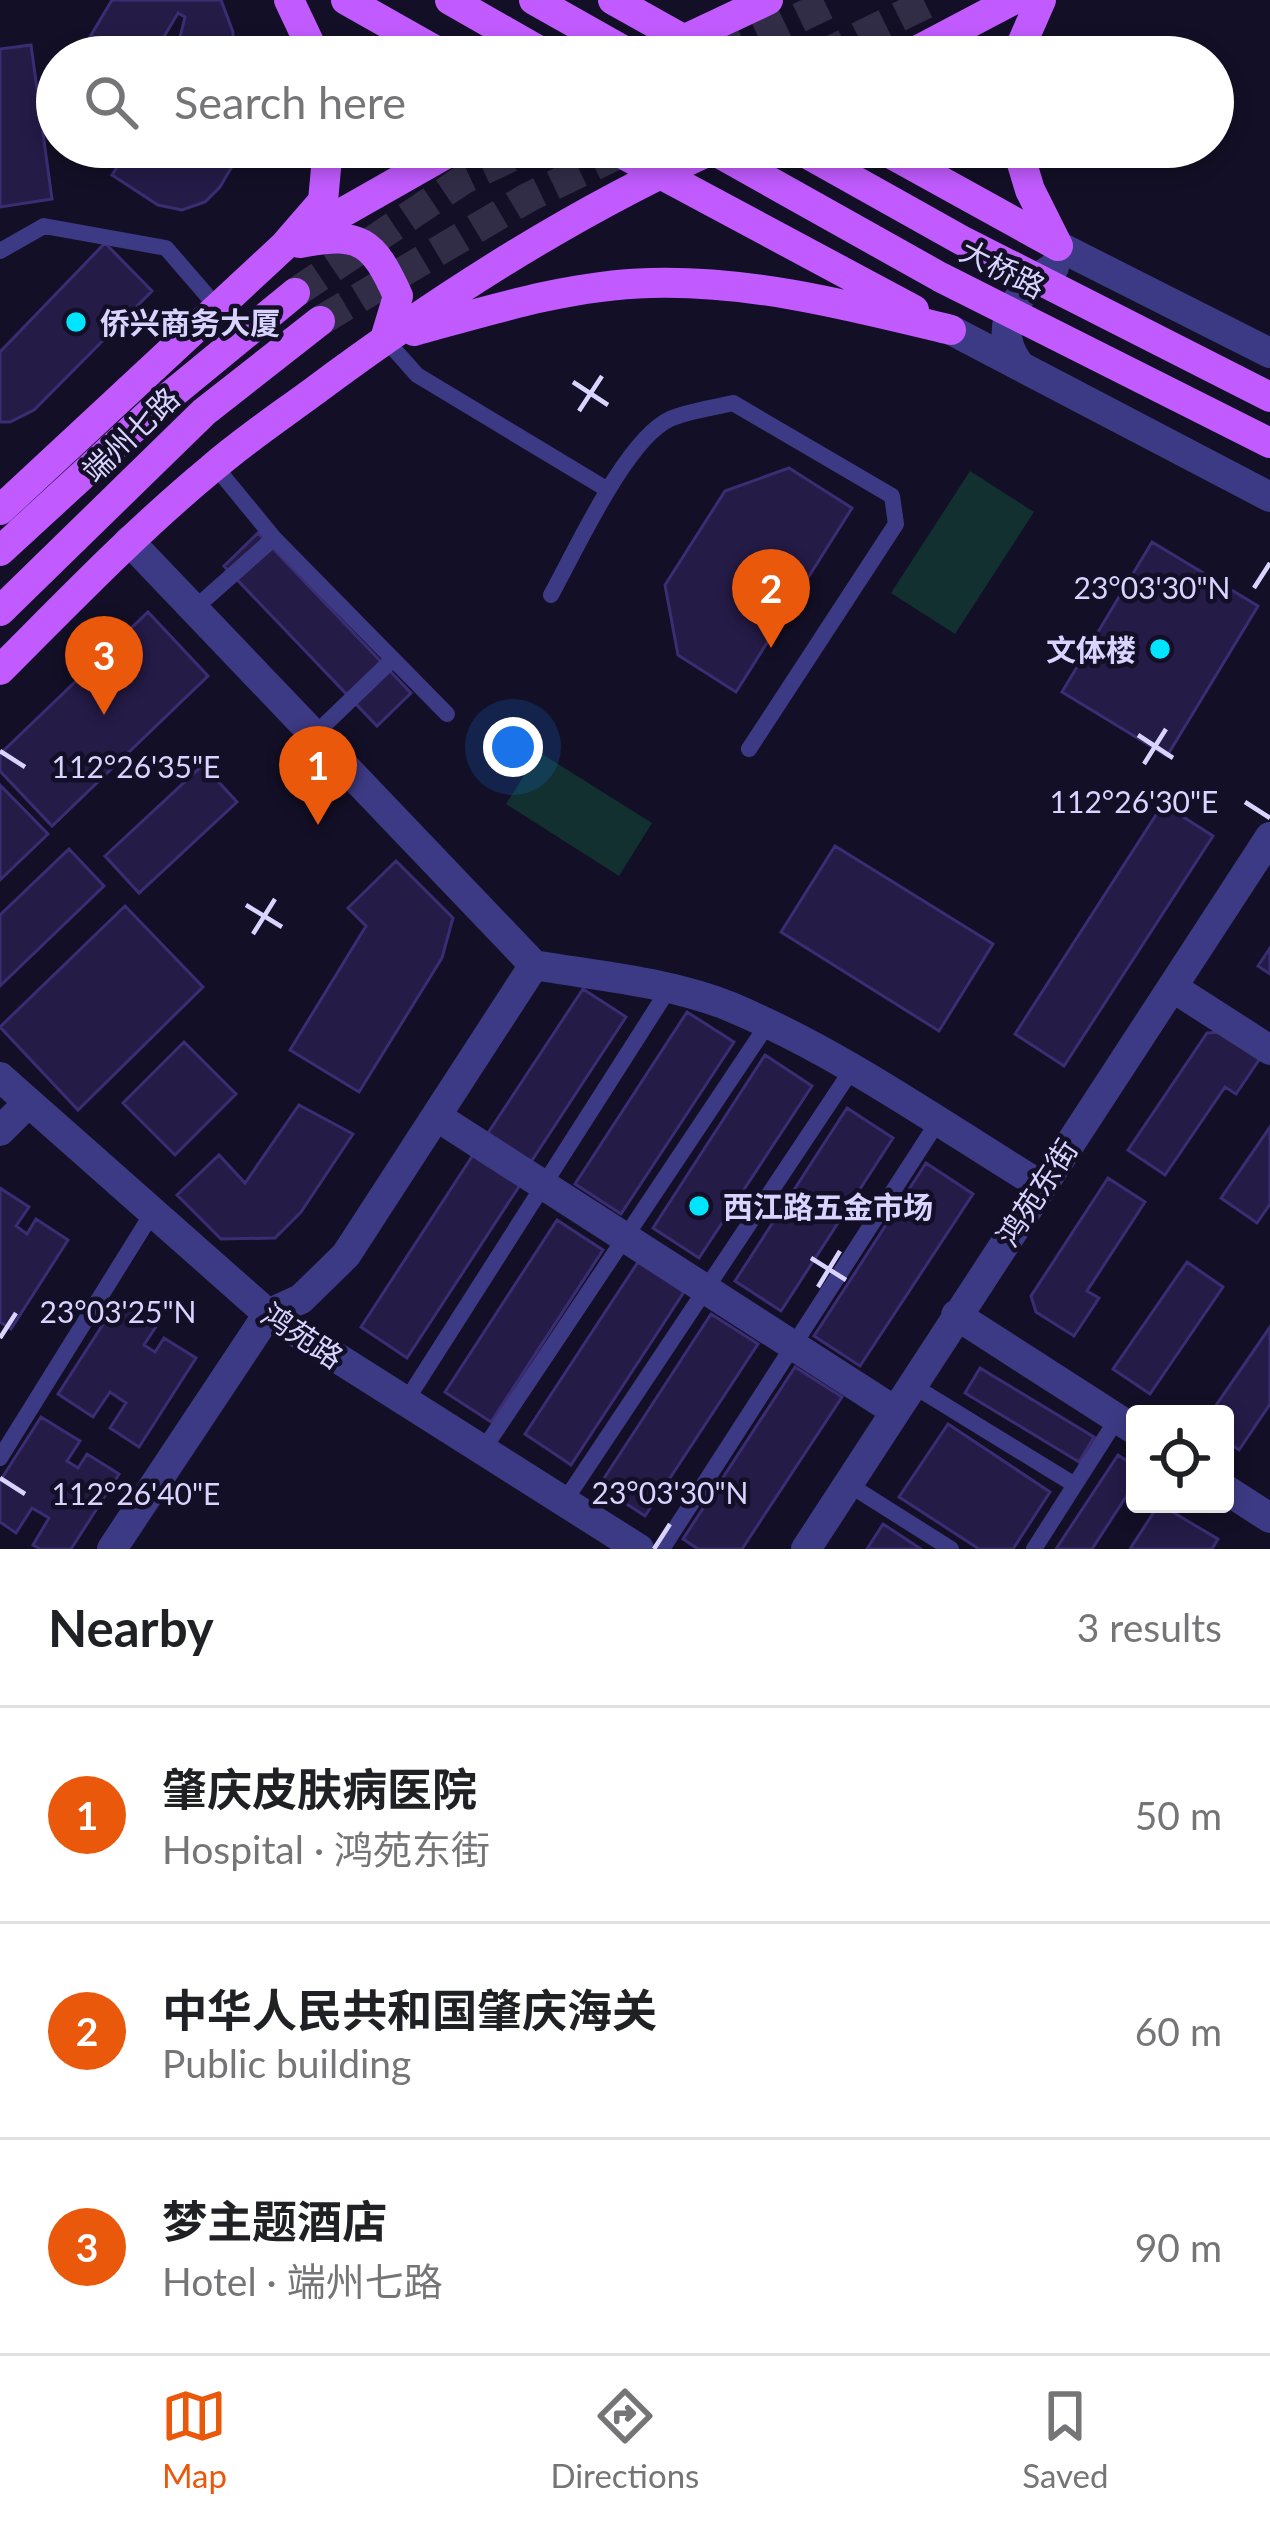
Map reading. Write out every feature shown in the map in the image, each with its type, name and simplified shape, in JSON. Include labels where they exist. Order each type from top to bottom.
[{"type":"main road","points":[[289,0],[306,36]]},
{"type":"main road","points":[[346,0],[410,36]]},
{"type":"main road","points":[[451,0],[514,36]]},
{"type":"main road","points":[[534,0],[598,36]]},
{"type":"main road","points":[[613,0],[677,36]]},
{"type":"main road","points":[[692,36],[768,0]]},
{"type":"main road","points":[[945,36],[1013,0]]},
{"type":"main road","points":[[1025,36],[1041,0]]},
{"type":"main road","points":[[0,510],[284,246],[323,201],[326,168]]},
{"type":"main road","points":[[284,246],[421,168]]},
{"type":"main road","points":[[650,168],[951,330]]},
{"type":"main road","points":[[0,670],[129,541],[214,466],[385,339],[568,223],[670,168]]},
{"type":"main road","name":"大桥路","points":[[745,168],[940,277],[1270,443]]},
{"type":"main road","name":"大桥路","points":[[832,168],[961,240],[1270,397]]},
{"type":"main road","points":[[917,168],[1058,246]]},
{"type":"main road","points":[[1023,168],[1058,246]]},
{"type":"main road","points":[[284,246],[353,238],[381,257],[398,296],[385,339]]},
{"type":"main road","points":[[385,339],[508,306],[651,283],[789,292],[951,330]]},
{"type":"main road","name":"端州七路","points":[[0,551],[160,404],[295,293]]},
{"type":"main road","name":"端州七路","points":[[0,611],[205,412],[320,321]]},
{"type":"street","points":[[1058,246],[1270,353]]},
{"type":"street","points":[[1018,362],[1008,349],[1008,335],[1021,291],[1052,267],[1090,264]]},
{"type":"street","points":[[951,330],[1270,497]]},
{"type":"street","points":[[129,541],[534,965],[727,1006],[851,1071],[1040,1185]]},
{"type":"street","name":"鸿苑东街","points":[[806,1549],[1270,837]]},
{"type":"street","points":[[112,1549],[268,1314],[301,1300],[346,1255],[534,965]]},
{"type":"street","points":[[1172,987],[1270,1050]]},
{"type":"street","name":"鸿苑路","points":[[0,1077],[268,1314],[639,1549]]},
{"type":"street","points":[[0,1131],[28,1103]]},
{"type":"street","points":[[436,1116],[793,1346],[903,1398]]},
{"type":"street","points":[[956,1315],[1126,1425]]},
{"type":"street","points":[[1234,1495],[1270,1518]]},
{"type":"lane","points":[[0,251],[44,226],[166,248],[217,307]]},
{"type":"lane","points":[[385,339],[417,376],[608,490]]},
{"type":"lane","points":[[550,596],[608,490],[643,441],[668,420],[733,403],[892,496],[896,524],[749,749]]},
{"type":"lane","points":[[214,466],[274,538],[448,714]]},
{"type":"lane","points":[[194,609],[274,538]]},
{"type":"lane","points":[[314,735],[394,659]]},
{"type":"lane","points":[[406,1401],[668,990]]},
{"type":"lane","points":[[483,1450],[767,1025]]},
{"type":"lane","points":[[564,1502],[851,1071]]},
{"type":"lane","points":[[662,1549],[938,1123]]},
{"type":"lane","points":[[0,1458],[153,1212]]},
{"type":"lane","points":[[903,1398],[1075,1486]]},
{"type":"lane","points":[[1034,1549],[1075,1486],[1126,1425]]},
{"type":"lane","points":[[848,1484],[950,1549]]},
{"type":"green space","points":[[970,471],[1034,512],[955,634],[891,593]]},
{"type":"green space","points":[[539,752],[652,823],[619,876],[506,804]]},
{"type":"building","points":[[112,0],[221,0],[233,32],[233,36],[180,36],[185,17],[178,13],[164,36],[91,36]]},
{"type":"building","points":[[31,45],[36,168],[48,168],[52,199],[0,207],[0,49]]},
{"type":"building","points":[[116,168],[231,168],[205,202],[182,210],[158,205],[112,175]]},
{"type":"building","name":"侨兴商务大厦","points":[[105,243],[152,291],[34,410],[0,422],[0,352]]},
{"type":"building","points":[[789,468],[852,508],[736,692],[678,655],[665,585],[725,491]]},
{"type":"building","points":[[258,533],[411,693],[377,726],[224,566]]},
{"type":"building","name":"文体楼","points":[[1152,542],[1258,606],[1167,756],[1062,692]]},
{"type":"building","points":[[148,612],[208,676],[52,826],[0,771],[0,754]]},
{"type":"building","points":[[203,765],[237,802],[139,893],[105,856]]},
{"type":"building","points":[[0,785],[48,834],[0,880]]},
{"type":"building","points":[[1163,804],[1213,836],[1064,1066],[1015,1034]]},
{"type":"building","points":[[835,846],[993,944],[939,1031],[781,932]]},
{"type":"building","points":[[69,849],[104,886],[0,986],[0,915]]},
{"type":"building","points":[[396,861],[453,918],[442,958],[359,1092],[290,1050],[366,926],[348,908]]},
{"type":"building","points":[[125,906],[203,987],[78,1110],[0,1027]]},
{"type":"building","points":[[1270,948],[1270,974],[1258,966]]},
{"type":"building","points":[[583,989],[626,1017],[527,1168],[484,1139]]},
{"type":"building","points":[[687,1012],[734,1042],[621,1214],[575,1184]]},
{"type":"building","points":[[1224,1032],[1261,1057],[1236,1094],[1225,1087],[1165,1175],[1128,1150],[1207,1033]]},
{"type":"building","points":[[184,1042],[236,1094],[175,1155],[123,1103]]},
{"type":"building","points":[[765,1055],[812,1086],[699,1258],[653,1228]]},
{"type":"building","points":[[299,1105],[353,1134],[301,1212],[275,1238],[221,1239],[177,1195],[219,1155],[245,1183]]},
{"type":"building","points":[[847,1108],[893,1138],[781,1311],[735,1281]]},
{"type":"building","points":[[1270,1127],[1270,1204],[1257,1223],[1221,1198]]},
{"type":"building","points":[[473,1155],[520,1185],[407,1358],[361,1327]]},
{"type":"building","points":[[926,1163],[973,1194],[860,1366],[814,1336]]},
{"type":"building","points":[[1108,1178],[1145,1202],[1087,1291],[1099,1298],[1074,1336],[1036,1312],[1031,1296]]},
{"type":"building","points":[[0,1188],[29,1207],[16,1226],[27,1234],[36,1219],[68,1240],[11,1329],[0,1322]]},
{"type":"building","points":[[557,1220],[603,1250],[491,1422],[445,1392]]},
{"type":"building","points":[[638,1262],[684,1292],[571,1465],[525,1434]]},
{"type":"building","points":[[1187,1262],[1223,1287],[1150,1394],[1113,1369]]},
{"type":"building","points":[[118,1301],[157,1325],[144,1345],[155,1352],[164,1338],[196,1358],[139,1447],[110,1428],[126,1403],[110,1392],[93,1417],[58,1394]]},
{"type":"building","points":[[711,1314],[758,1344],[645,1516],[599,1486]]},
{"type":"building","points":[[1270,1327],[1270,1404],[1239,1450],[1234,1446],[1234,1405],[1216,1405]]},
{"type":"building","points":[[795,1367],[842,1397],[742,1549],[698,1549],[683,1539]]},
{"type":"building","points":[[980,1368],[1094,1437],[1079,1462],[965,1393]]},
{"type":"building","points":[[41,1417],[80,1441],[67,1461],[78,1468],[87,1454],[119,1474],[71,1549],[33,1545],[49,1518],[32,1508],[16,1533],[0,1522],[0,1481]]},
{"type":"building","points":[[948,1424],[1050,1492],[1013,1549],[979,1549],[899,1497]]},
{"type":"building","points":[[1118,1455],[1126,1460],[1126,1497],[1092,1549],[1056,1549]]},
{"type":"building","points":[[1153,1513],[1174,1513],[1218,1539],[1212,1549],[1130,1549]]},
{"type":"building","points":[[883,1524],[921,1549],[867,1549]]},
{"type":"tunnel","points":[[761,36],[836,0]]},
{"type":"tunnel","points":[[860,36],[933,0]]},
{"type":"tunnel","points":[[295,293],[487,168]]},
{"type":"tunnel","points":[[320,321],[529,197],[589,168]]},
{"type":"place","name":"侨兴商务大厦","points":[[76,322]]},
{"type":"place","name":"中华人民共和国肇庆海关","points":[[771,648]]},
{"type":"place","name":"文体楼","points":[[1160,649]]},
{"type":"place","name":"梦主题酒店","points":[[104,715]]},
{"type":"place","name":"肇庆皮肤病医院","points":[[318,825]]},
{"type":"place","name":"西江路五金市场","points":[[699,1206]]}]
